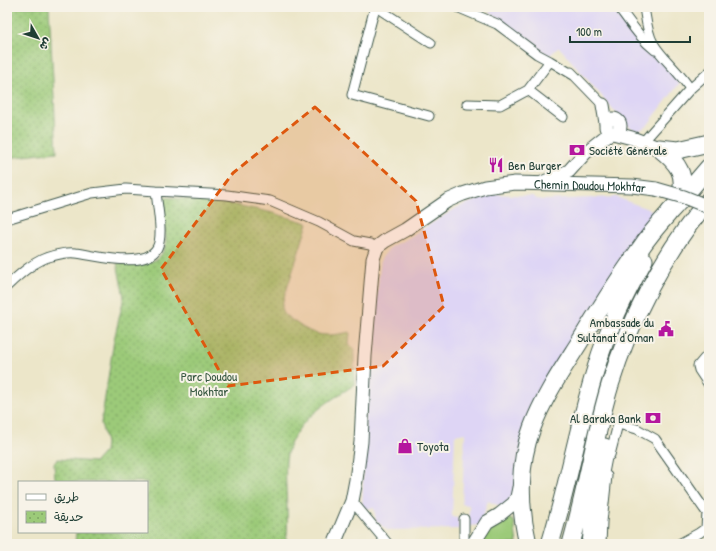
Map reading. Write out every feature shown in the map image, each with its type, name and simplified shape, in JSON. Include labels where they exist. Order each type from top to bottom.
[{"type":"highway","points":[[659,148],[678,150],[709,143]]},
{"type":"highway","points":[[550,544],[601,351],[614,319],[643,260],[679,201],[682,183],[679,167],[659,148]]},
{"type":"highway","points":[[528,544],[521,501],[523,473],[526,447],[532,428],[541,408],[557,378],[639,250],[709,167]]},
{"type":"highway","points":[[571,544],[610,387],[625,343],[638,313],[672,250],[688,226],[709,200]]},
{"type":"highway","points":[[592,544],[592,526],[596,493],[607,432],[638,313]]},
{"type":"street","points":[[429,116],[352,95],[376,7],[431,43]]},
{"type":"street","points":[[457,7],[497,24],[536,54],[551,57],[575,76],[603,105],[611,127],[637,140],[659,148]]},
{"type":"street","points":[[644,7],[649,32],[653,43],[686,81],[690,89]]},
{"type":"street","points":[[620,9],[648,44],[661,54]]},
{"type":"street","points":[[467,104],[500,105],[528,90],[551,57]]},
{"type":"street","points":[[637,140],[709,72]]},
{"type":"street","points":[[528,90],[563,117]]},
{"type":"street","points":[[538,184],[569,171],[611,127]]},
{"type":"street","points":[[569,171],[582,178],[608,185]]},
{"type":"street","name":"Chemin Doudou Mokhtar","points":[[377,247],[447,201],[485,187],[515,183],[638,186],[656,189],[684,197],[709,207]]},
{"type":"street","points":[[7,219],[92,193],[126,190],[227,195],[270,201],[319,222],[354,241],[377,247],[374,259],[366,336],[361,442],[356,480],[352,501],[334,544]]},
{"type":"street","points":[[7,286],[29,268],[44,258],[52,255],[74,253],[128,261],[146,258],[156,249],[160,235],[156,191]]},
{"type":"street","points":[[709,353],[698,366],[709,385]]},
{"type":"street","points":[[601,544],[609,462],[618,424],[637,429],[656,439],[707,513],[706,528],[679,544]]},
{"type":"street","points":[[473,544],[487,522],[514,503],[523,473]]},
{"type":"street","points":[[352,501],[388,544]]},
{"type":"street","points":[[464,519],[464,544]]},
{"type":"highlighted area","points":[[315,107],[416,201],[444,306],[383,366],[228,386],[161,269],[233,173]]},
{"type":"shaded area","points":[[483,7],[620,7],[615,11],[680,80],[679,84],[647,126],[638,131],[626,124],[559,47],[549,56]]},
{"type":"shaded area","points":[[494,194],[532,196],[537,199],[544,200],[616,197],[656,212],[622,262],[545,388],[513,496],[502,507],[488,501],[480,525],[469,526],[469,505],[462,504],[465,433],[455,435],[452,517],[458,518],[459,529],[387,530],[376,521],[374,508],[362,509],[367,380],[381,259],[391,246],[405,240],[458,207]]},
{"type":"green space","points":[[7,7],[49,7],[57,152],[7,158]]},
{"type":"green space","name":"Parc Doudou Mokhtar","points":[[162,197],[222,202],[269,212],[308,223],[283,301],[283,310],[285,315],[302,327],[315,333],[330,335],[350,332],[349,345],[354,348],[354,385],[332,399],[311,416],[294,436],[289,447],[286,460],[286,544],[75,544],[76,533],[148,533],[148,481],[58,481],[55,478],[54,463],[58,459],[95,462],[105,451],[106,443],[101,423],[114,340],[124,297],[117,263],[141,264],[154,261],[164,250],[166,241]]},
{"type":"green space","points":[[508,518],[514,521],[517,544],[480,544],[493,525]]},
{"type":"place","name":"Société Générale","points":[[577,150]]},
{"type":"place","name":"Ben Burger","points":[[496,165]]},
{"type":"place","name":"Ambassade du Sultanat d'Oman","points":[[666,329]]},
{"type":"place","name":"Al Baraka Bank","points":[[653,418]]},
{"type":"place","name":"Toyota","points":[[405,446]]}]
